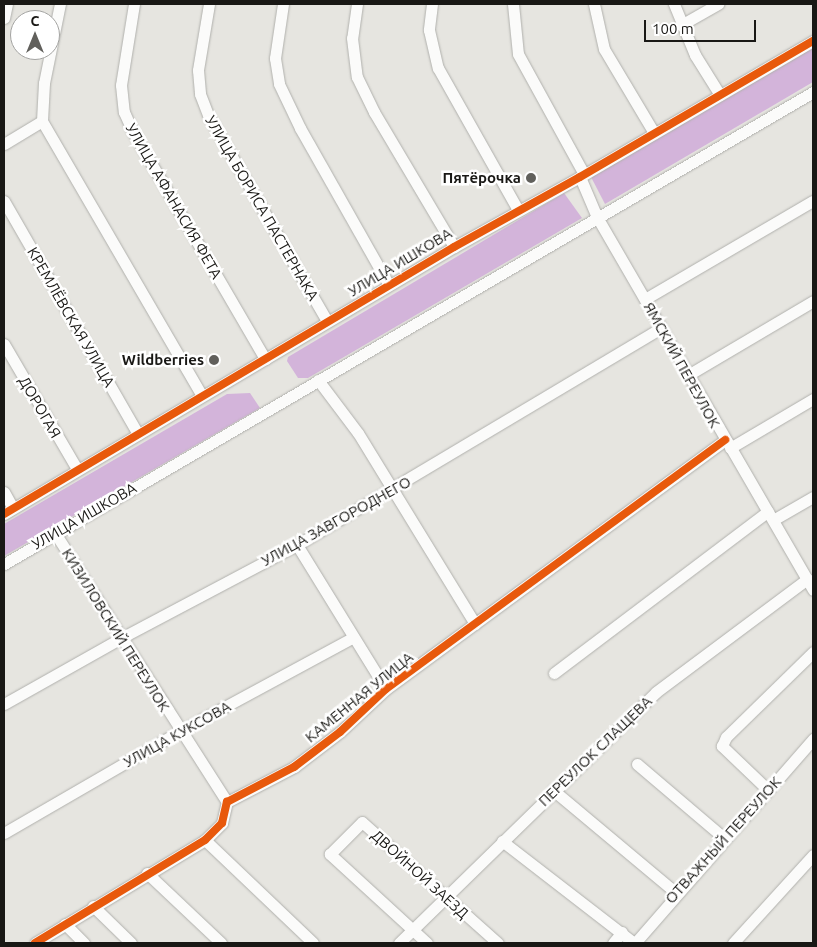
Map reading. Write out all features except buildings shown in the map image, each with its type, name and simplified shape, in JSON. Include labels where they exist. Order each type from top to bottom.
[{"type":"street","points":[[4,18],[7,4]]},
{"type":"street","points":[[60,4],[44,83],[42,121],[202,396]]},
{"type":"street","name":"УЛИЦА АФАНАСИЯ ФЕТА","points":[[134,4],[121,85],[124,112],[133,132],[264,359]]},
{"type":"street","name":"УЛИЦА БОРИСА ПАСТЕРНАКА","points":[[209,4],[198,70],[200,94],[208,115],[327,321]]},
{"type":"street","points":[[283,4],[275,58],[279,84],[300,128],[389,285]]},
{"type":"street","points":[[357,4],[352,38],[358,77],[374,112],[454,246]]},
{"type":"street","points":[[432,4],[429,30],[438,68],[518,210]]},
{"type":"street","name":"ЯМСКИЙ ПЕРЕУЛОК","points":[[513,4],[518,54],[582,176],[597,217],[810,585]]},
{"type":"street","points":[[594,4],[604,50],[654,134]]},
{"type":"street","points":[[674,4],[681,25],[720,95]]},
{"type":"street","points":[[681,25],[718,4]]},
{"type":"street","name":"УЛИЦА ИШКОВА","points":[[8,511],[454,246],[582,176],[813,41]]},
{"type":"street","name":"УЛИЦА ИШКОВА","points":[[4,564],[813,92]]},
{"type":"street","points":[[4,144],[42,121]]},
{"type":"street","name":"КРЕМЛЁВСКАЯ УЛИЦА","points":[[4,201],[138,434]]},
{"type":"street","points":[[646,299],[813,201]]},
{"type":"street","points":[[688,375],[813,301]]},
{"type":"street","name":"УЛИЦА ЗАВГОРОДНЕГО","points":[[4,704],[121,638],[297,545],[394,489],[661,328]]},
{"type":"street","name":"ДОРОГАЯ","points":[[4,344],[77,470]]},
{"type":"street","points":[[318,380],[349,420],[394,489],[475,624]]},
{"type":"street","name":"КАМЕННАЯ УЛИЦА","points":[[227,802],[294,767],[340,732],[386,689],[727,444],[813,399]]},
{"type":"street","points":[[4,492],[8,511]]},
{"type":"street","points":[[554,673],[770,516],[813,497]]},
{"type":"street","name":"КИЗИЛОВСКИЙ ПЕРЕУЛОК","points":[[56,533],[180,731],[227,802]]},
{"type":"street","points":[[297,545],[352,638],[386,689]]},
{"type":"street","name":"ПЕРЕУЛОК СЛАЩЕВА","points":[[399,943],[446,900],[502,840],[656,692],[810,585]]},
{"type":"street","name":"УЛИЦА КУКСОВА","points":[[4,833],[180,731],[352,638]]},
{"type":"street","points":[[768,790],[722,746],[726,737],[813,652]]},
{"type":"street","name":"ОТВАЖНЫЙ ПЕРЕУЛОК","points":[[634,943],[813,738]]},
{"type":"street","points":[[637,764],[725,839]]},
{"type":"street","points":[[553,790],[676,893]]},
{"type":"street","points":[[34,943],[147,873],[205,840],[222,823],[227,802]]},
{"type":"street","name":"ДВОЙНОЙ ЗАЕЗД","points":[[427,943],[330,854],[362,822],[446,900],[498,943]]},
{"type":"street","points":[[205,840],[313,943]]},
{"type":"street","points":[[502,840],[634,943]]},
{"type":"street","points":[[733,943],[813,855]]},
{"type":"street","points":[[147,873],[222,943]]},
{"type":"street","points":[[93,906],[131,943]]},
{"type":"street","points":[[65,924],[84,943]]},
{"type":"street","points":[[613,943],[622,932]]},
{"type":"shaded area","points":[[813,45],[813,82],[605,204],[591,177]]},
{"type":"shaded area","points":[[564,193],[582,218],[308,378],[298,378],[287,361],[288,357]]},
{"type":"shaded area","points":[[250,393],[260,408],[4,556],[4,524],[227,394]]},
{"type":"cycle path","points":[[4,514],[454,247],[580,177],[813,41]]},
{"type":"cycle path","points":[[35,943],[205,840],[222,823],[227,802],[294,767],[340,732],[386,689],[725,440]]},
{"type":"place","name":"Пятёрочка","points":[[531,178]]},
{"type":"place","name":"Wildberries","points":[[214,360]]}]
